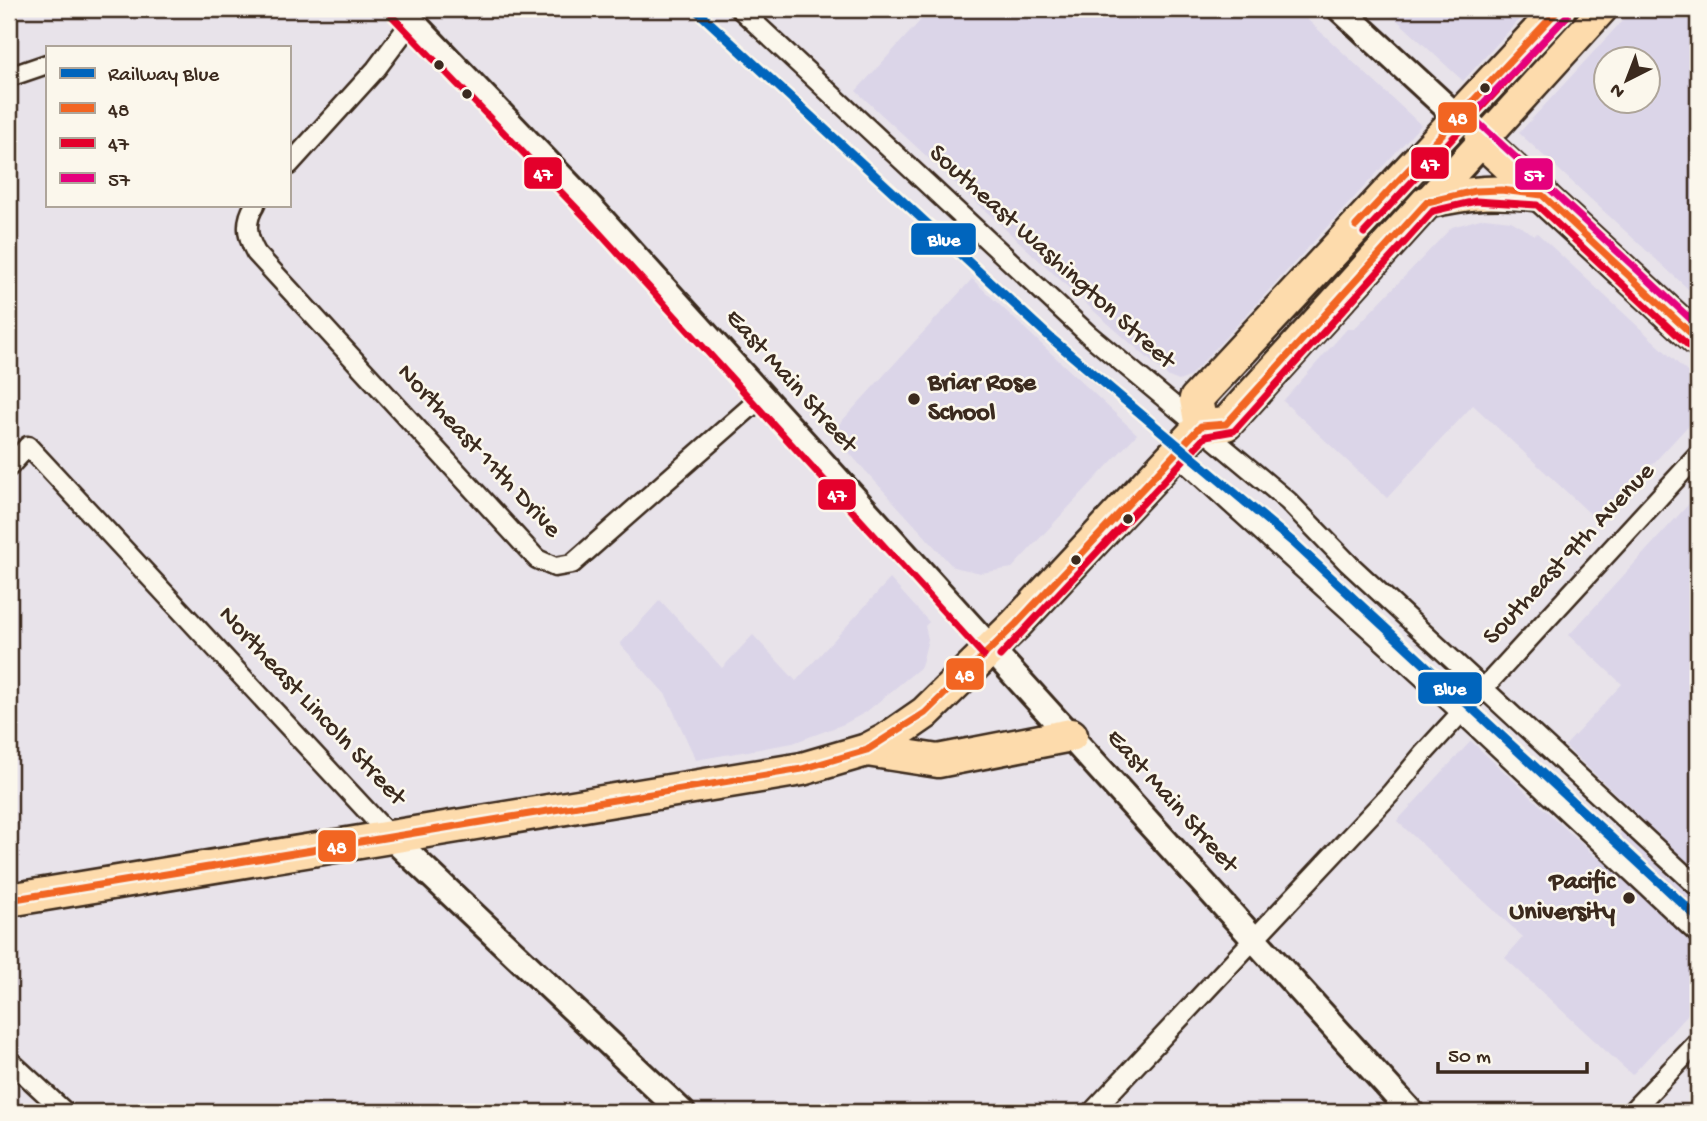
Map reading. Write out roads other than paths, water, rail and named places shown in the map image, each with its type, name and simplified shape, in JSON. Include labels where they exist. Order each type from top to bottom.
[{"type":"highway","points":[[1200,426],[1196,399],[1456,116],[1559,9]]},
{"type":"highway","points":[[1481,140],[1698,340]]},
{"type":"highway","points":[[9,900],[802,769],[867,750],[925,713],[992,649],[1200,426],[1226,424],[1427,202],[1475,191],[1501,190],[1542,195]]},
{"type":"highway","points":[[867,750],[938,761],[1071,735]]},
{"type":"main road","points":[[1427,202],[1603,9]]},
{"type":"main road","points":[[1456,116],[1481,140]]},
{"type":"street","name":"Southeast Washington Street","points":[[740,9],[1088,334],[1288,501],[1348,563],[1698,887]]},
{"type":"street","points":[[1340,9],[1456,116]]},
{"type":"street","points":[[290,164],[376,69],[411,13]]},
{"type":"street","name":"East Main Street","points":[[411,13],[763,396],[1411,1112]]},
{"type":"street","points":[[9,77],[46,64]]},
{"type":"street","name":"Northeast 11th Drive","points":[[255,206],[247,227],[249,240],[256,253],[537,559],[555,567],[572,564],[763,396]]},
{"type":"street","name":"Northeast Lincoln Street","points":[[9,467],[29,446],[392,838],[682,1112]]},
{"type":"street","points":[[1176,454],[1461,712],[1698,934]]},
{"type":"street","name":"Southeast 9th Avenue","points":[[1091,1112],[1391,793],[1461,712],[1698,455]]},
{"type":"street","points":[[1631,1112],[1698,1042]]},
{"type":"street","points":[[9,1060],[65,1112]]},
{"type":"rail line","name":"Blue","points":[[695,9],[1052,339],[1294,543],[1698,918]]},
{"type":"place","name":"Briar Rose School","points":[[914,399]]},
{"type":"place","name":"Pacific University","points":[[1629,898]]}]
